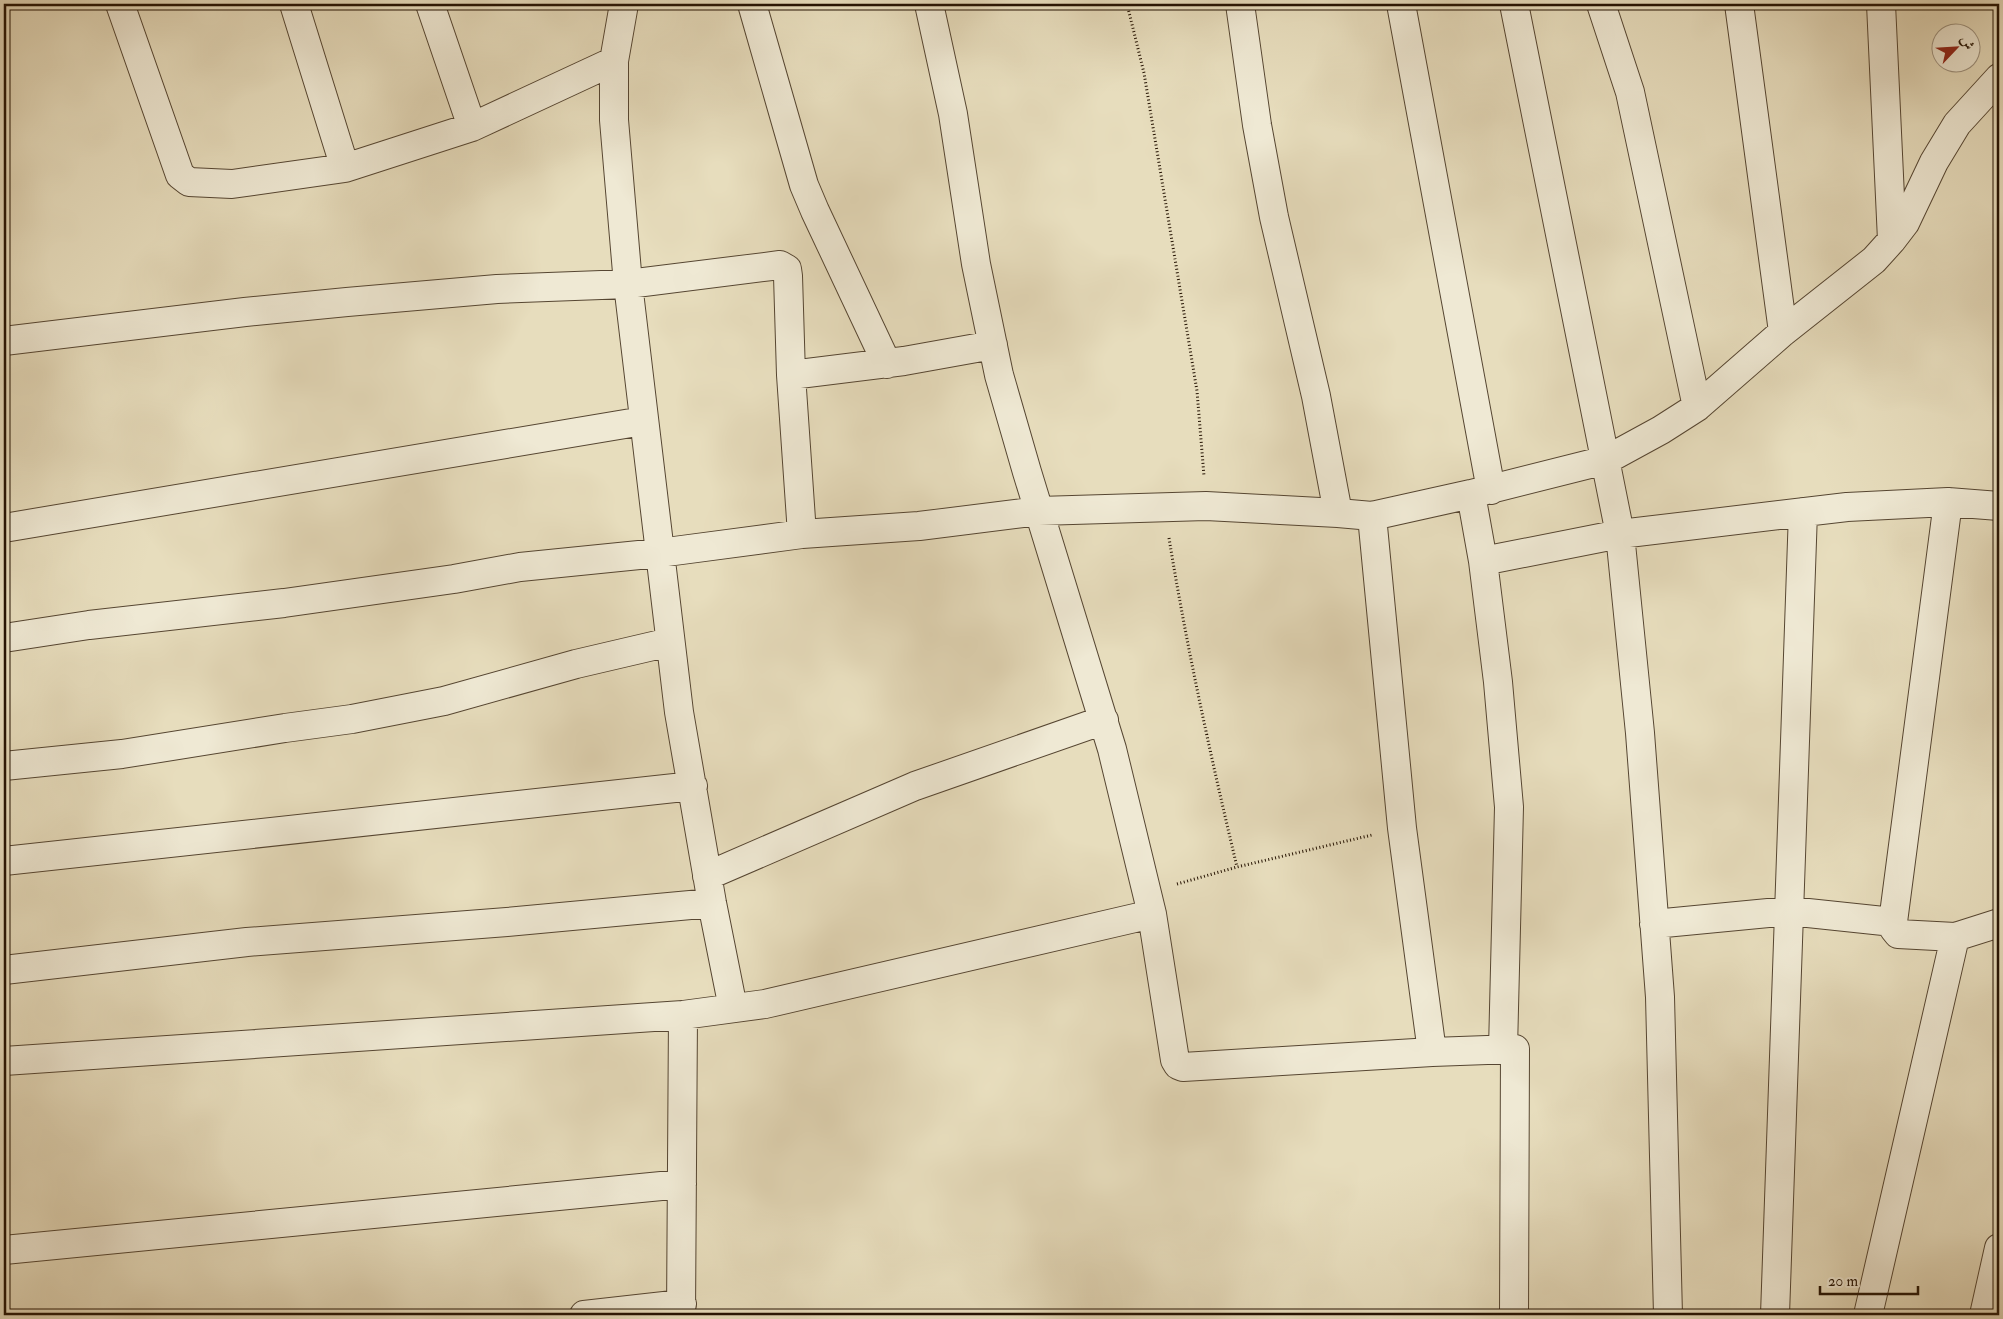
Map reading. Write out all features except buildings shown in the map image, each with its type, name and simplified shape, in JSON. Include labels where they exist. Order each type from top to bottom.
[{"type":"street","points":[[120,4],[180,175],[189,182],[232,184],[345,168],[472,127],[614,61]]},
{"type":"street","points":[[294,4],[345,168]]},
{"type":"street","points":[[430,4],[472,127]]},
{"type":"street","points":[[624,4],[614,61],[614,120],[628,284],[679,712],[707,876],[733,1008]]},
{"type":"street","points":[[752,4],[804,185],[887,364]]},
{"type":"street","points":[[929,4],[953,114],[976,264],[999,375],[1112,749],[1149,903],[1174,1055],[1178,1065],[1183,1068],[1432,1052],[1515,1049],[1514,1315]]},
{"type":"street","points":[[1240,4],[1257,126],[1274,217],[1316,396],[1338,513]]},
{"type":"street","points":[[1401,4],[1481,492],[1483,561],[1505,745],[1509,807],[1503,1048]]},
{"type":"street","points":[[1514,4],[1620,534],[1640,733],[1660,997],[1668,1315]]},
{"type":"street","points":[[1601,4],[1630,92],[1697,407]]},
{"type":"street","points":[[1739,4],[1783,332]]},
{"type":"street","points":[[1881,4],[1892,240]]},
{"type":"street","points":[[4,638],[89,625],[284,603],[454,579],[520,567],[580,563],[802,534],[919,526],[1039,511],[1206,506],[1372,516],[1481,492],[1606,460],[1661,430],[1697,407],[1783,332],[1874,260],[1905,223],[1934,162],[1957,124],[1999,78]]},
{"type":"street","points":[[4,342],[245,312],[497,289],[628,284],[780,265],[784,267],[788,276],[802,534]]},
{"type":"street","points":[[792,374],[887,364],[993,345]]},
{"type":"street","points":[[4,528],[644,421]]},
{"type":"street","points":[[1483,561],[1620,534],[1803,512],[1889,504],[1948,502],[1999,506]]},
{"type":"street","points":[[1948,502],[1893,922],[1894,929],[1898,934],[1955,937],[1999,924]]},
{"type":"street","points":[[1774,1315],[1803,512]]},
{"type":"street","points":[[1372,516],[1402,828],[1432,1052]]},
{"type":"street","points":[[4,766],[122,754],[352,719],[444,701],[576,664],[670,642]]},
{"type":"street","points":[[707,876],[915,786],[1104,720]]},
{"type":"street","points":[[4,862],[693,786]]},
{"type":"street","points":[[4,970],[247,942],[507,922],[712,903]]},
{"type":"street","points":[[4,1061],[683,1015],[765,1004],[1149,903]]},
{"type":"street","points":[[1654,924],[1789,911],[1893,922]]},
{"type":"street","points":[[1868,1315],[1955,937]]},
{"type":"street","points":[[584,1315],[682,1310],[683,1015]]},
{"type":"street","points":[[4,1250],[682,1184]]},
{"type":"street","points":[[1984,1315],[1999,1248]]},
{"type":"path","points":[[1127,4],[1144,73],[1197,391],[1206,506]]},
{"type":"path","points":[[1164,508],[1185,636],[1205,734],[1237,867]]},
{"type":"path","points":[[1149,903],[1237,867],[1402,828]]}]
